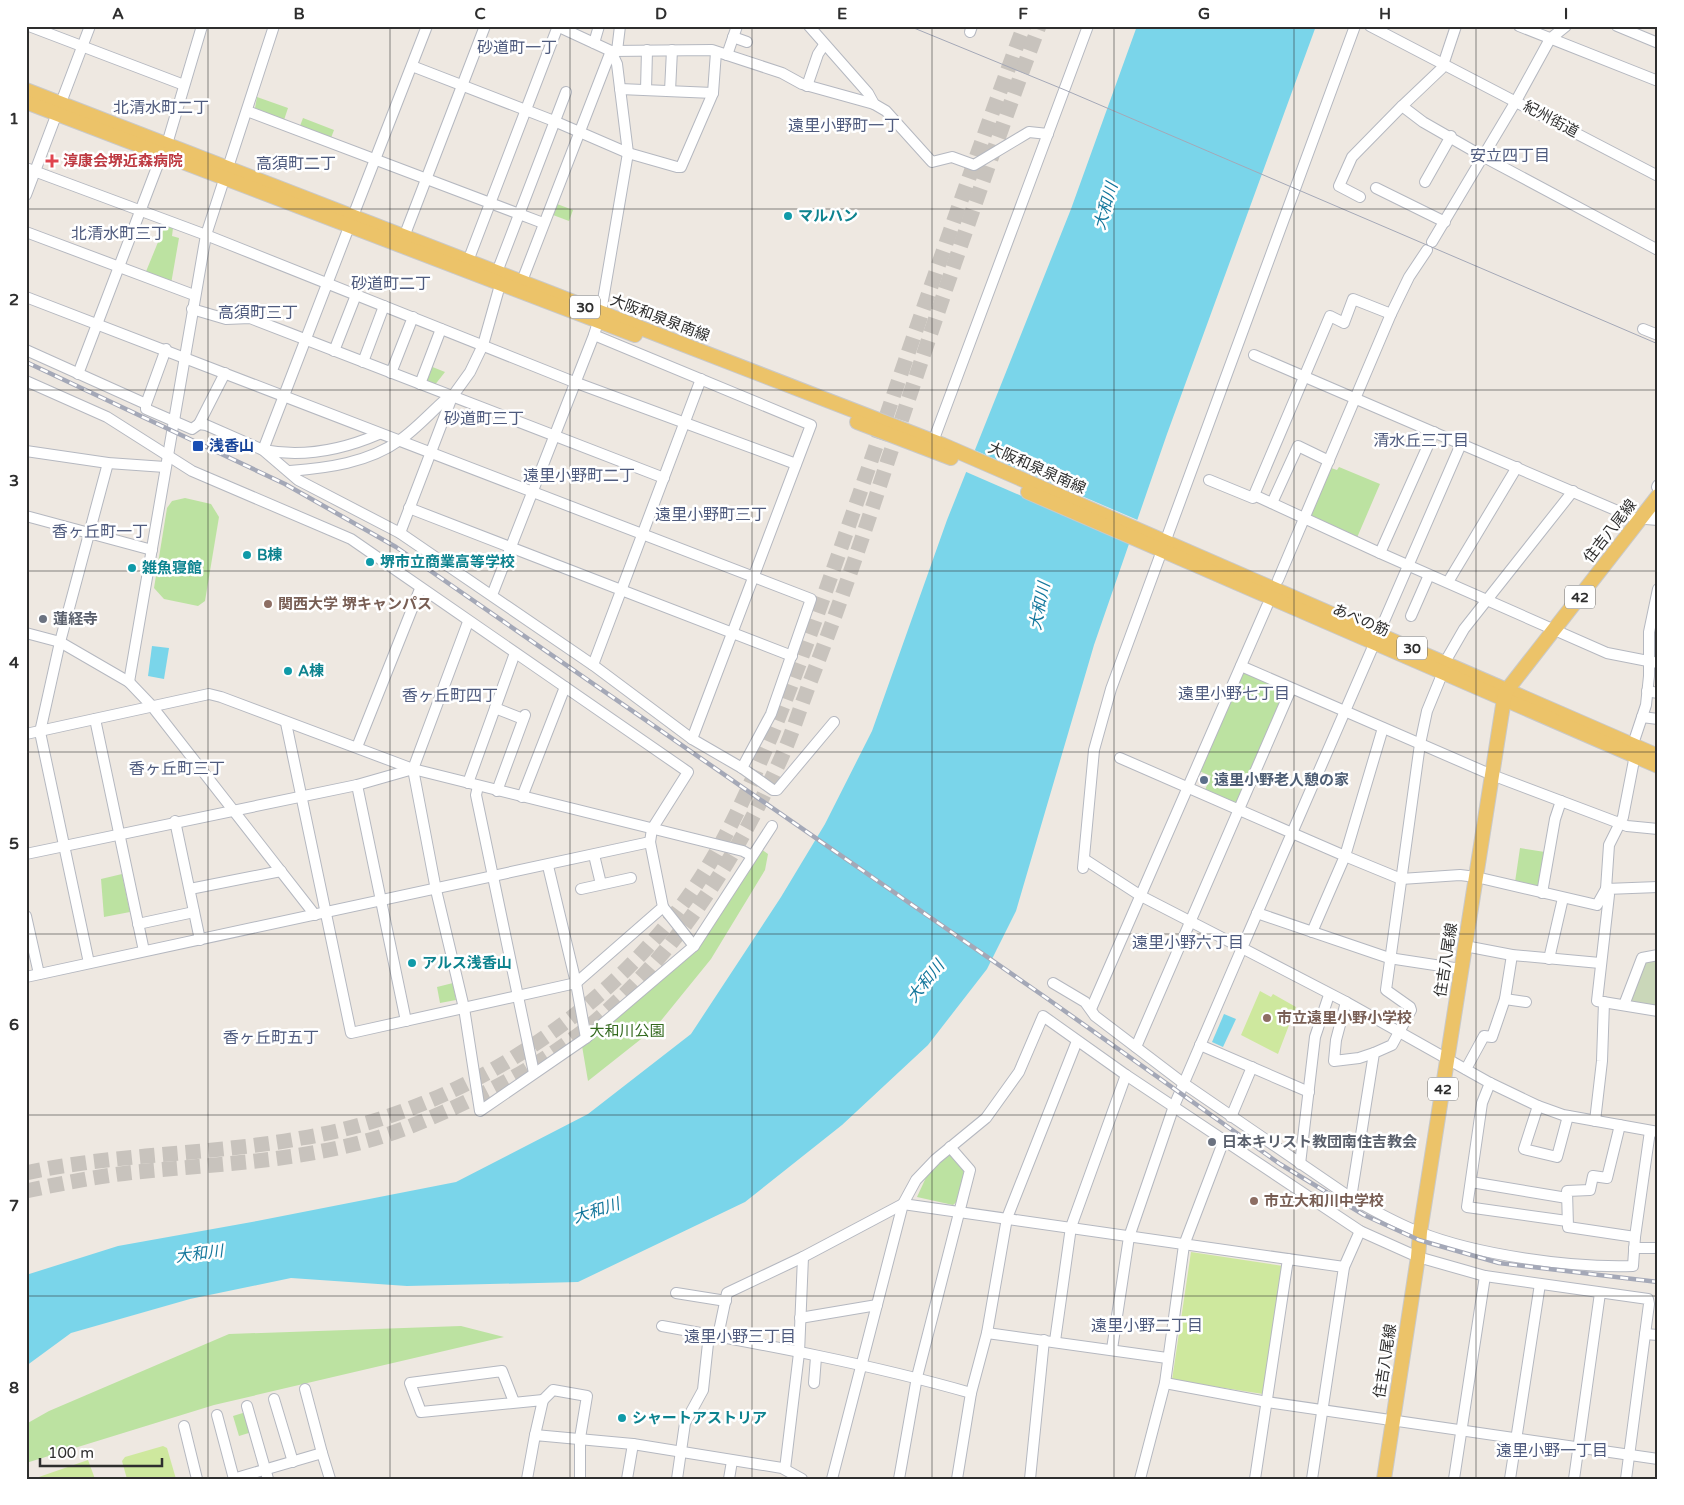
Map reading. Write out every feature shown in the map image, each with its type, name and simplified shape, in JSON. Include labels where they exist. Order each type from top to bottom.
[{"type":"main road","name":"大阪和泉泉南線","points":[[26,90],[60,109],[498,278],[598,323],[936,444],[1159,544]]},
{"type":"main road","name":"大阪和泉泉南線","points":[[26,102],[60,109]]},
{"type":"main road","name":"大阪和泉泉南線","points":[[402,242],[468,261],[498,278],[522,282],[598,323]]},
{"type":"main road","name":"住吉八尾線","points":[[1384,1479],[1447,1058],[1506,694],[1555,629],[1645,519],[1658,496]]},
{"type":"main road","name":"あべの筋","points":[[1159,544],[1634,749],[1658,756]]},
{"type":"main road","name":"あべの筋","points":[[1634,749],[1658,766]]},
{"type":"street","points":[[29,26],[184,85]]},
{"type":"street","points":[[26,195],[31,170],[60,109],[90,26]]},
{"type":"street","points":[[78,374],[165,149],[202,26]]},
{"type":"street","points":[[128,682],[194,295],[206,235],[274,26]]},
{"type":"street","points":[[263,450],[374,158],[427,26]]},
{"type":"street","points":[[402,242],[485,26]]},
{"type":"street","points":[[468,261],[558,26],[614,51],[672,50],[722,54],[782,73],[807,86],[874,104],[886,110],[932,162],[950,157],[976,166],[1029,132],[1048,134]]},
{"type":"street","points":[[594,43],[599,26]]},
{"type":"street","points":[[522,282],[578,132],[614,51],[620,26]]},
{"type":"street","points":[[412,66],[554,121],[628,153],[681,167],[713,93],[722,54],[733,37],[737,26]]},
{"type":"street","points":[[809,26],[868,93],[874,104]]},
{"type":"street","points":[[936,444],[983,302],[1088,26]]},
{"type":"street","points":[[1054,982],[1091,1009],[1095,1016],[1183,1083],[1350,1198],[1420,1232],[1489,1252],[1603,1267],[1634,1266],[1635,1237],[1654,1132],[1568,1116],[1538,1106],[1490,1083],[1346,1002],[1329,995],[1141,896],[1083,863],[1094,750],[1111,689],[1159,544],[1355,26]]},
{"type":"street","name":"紀州街道","points":[[1370,26],[1658,176]]},
{"type":"street","points":[[1360,196],[1339,186],[1352,157],[1441,63],[1456,26]]},
{"type":"street","points":[[1519,26],[1658,81]]},
{"type":"street","points":[[1278,580],[1409,277],[1445,222],[1516,102],[1550,39],[1566,26]]},
{"type":"street","points":[[1617,26],[1632,29],[1658,43]]},
{"type":"street","points":[[733,37],[747,42]]},
{"type":"street","points":[[807,86],[818,54],[824,45]]},
{"type":"street","points":[[646,90],[647,50]]},
{"type":"street","points":[[670,91],[672,50]]},
{"type":"street","points":[[492,595],[598,323],[628,153],[614,51]]},
{"type":"street","points":[[620,88],[713,93]]},
{"type":"street","points":[[400,533],[433,453],[452,397],[470,372],[483,345],[498,278],[519,214],[566,92]]},
{"type":"street","points":[[1402,106],[1423,122],[1658,250]]},
{"type":"street","points":[[247,111],[543,223]]},
{"type":"street","points":[[1424,182],[1451,136]]},
{"type":"street","points":[[31,170],[206,235],[574,382],[796,464]]},
{"type":"street","points":[[1376,188],[1445,222]]},
{"type":"street","points":[[26,232],[194,295]]},
{"type":"street","points":[[334,351],[356,295]]},
{"type":"street","points":[[26,297],[166,349],[379,434],[812,599],[771,714],[742,768]]},
{"type":"street","points":[[1208,480],[1253,498],[1330,316],[1344,323],[1353,299],[1392,314]]},
{"type":"street","points":[[363,362],[384,306]]},
{"type":"street","points":[[192,309],[226,319],[250,318],[664,478]]},
{"type":"street","points":[[391,373],[413,318]]},
{"type":"street","points":[[598,323],[701,379],[811,425],[755,577],[692,739]]},
{"type":"street","points":[[420,384],[442,329]]},
{"type":"street","points":[[1643,329],[1658,335]]},
{"type":"street","points":[[166,349],[146,404],[146,409],[192,429],[199,424],[225,373]]},
{"type":"street","points":[[26,350],[146,404]]},
{"type":"street","points":[[1254,355],[1573,491],[1645,519]]},
{"type":"street","points":[[593,665],[701,379]]},
{"type":"street","points":[[26,380],[106,416],[192,471],[351,540],[688,772],[652,828],[650,842],[663,907],[694,946]]},
{"type":"street","points":[[290,471],[327,468],[365,457],[400,441],[446,399],[452,397]]},
{"type":"street","points":[[199,424],[206,425],[263,450],[280,454],[326,451],[352,446],[379,434]]},
{"type":"street","points":[[1380,554],[1434,432]]},
{"type":"street","points":[[1112,1349],[1129,1237],[1176,1101],[1461,444]]},
{"type":"street","points":[[1272,503],[1298,446],[1329,461]]},
{"type":"street","points":[[263,450],[290,471],[298,480],[400,533],[593,665],[692,739],[742,768],[773,790],[777,790],[834,722]]},
{"type":"street","points":[[26,451],[108,464],[165,467]]},
{"type":"street","points":[[89,963],[40,732],[60,642],[108,464]]},
{"type":"street","points":[[1448,582],[1517,467]]},
{"type":"street","points":[[1645,519],[1658,486]]},
{"type":"street","points":[[1346,1002],[1336,1040],[1334,1061],[1359,1058],[1392,1046],[1411,1010],[1410,1007],[1386,990],[1420,744],[1427,711],[1444,667],[1464,629],[1573,491]]},
{"type":"street","points":[[1254,495],[1304,520],[1607,653],[1653,662]]},
{"type":"street","points":[[409,508],[511,546],[733,635],[792,656]]},
{"type":"street","points":[[1645,519],[1658,508]]},
{"type":"street","points":[[26,516],[152,550]]},
{"type":"street","points":[[1411,616],[1429,575]]},
{"type":"street","points":[[357,747],[420,589]]},
{"type":"street","points":[[1120,758],[1401,879],[1460,875],[1476,877],[1596,905],[1606,889],[1609,845],[1621,822],[1634,749],[1642,717],[1653,692],[1655,613],[1658,589]]},
{"type":"street","points":[[1091,1009],[1267,606]]},
{"type":"street","points":[[468,622],[413,769],[436,890],[464,1008],[480,1111],[586,1038],[694,946],[772,826]]},
{"type":"street","points":[[26,633],[60,642],[128,682],[151,705],[281,871],[320,914]]},
{"type":"street","points":[[515,653],[495,708],[473,784],[534,1073]]},
{"type":"street","points":[[1241,666],[1492,775],[1621,822],[1627,826],[1658,829]]},
{"type":"street","points":[[522,797],[565,687]]},
{"type":"street","points":[[1136,1047],[1291,689]]},
{"type":"street","points":[[26,734],[151,705],[209,694],[413,769],[742,851],[752,856]]},
{"type":"street","points":[[495,708],[524,717],[496,791]]},
{"type":"street","points":[[1642,717],[1658,719]]},
{"type":"street","points":[[95,719],[144,952]]},
{"type":"street","points":[[286,723],[301,796],[320,914],[351,1033],[518,998],[576,983],[663,907]]},
{"type":"street","points":[[1312,932],[1345,856],[1383,728]]},
{"type":"street","points":[[26,854],[233,809],[357,785],[413,769]]},
{"type":"street","points":[[357,785],[379,901],[406,1021]]},
{"type":"street","points":[[1542,893],[1554,819],[1560,801]]},
{"type":"street","points":[[176,822],[200,940]]},
{"type":"street","points":[[26,976],[436,890],[493,876],[548,866],[650,842]]},
{"type":"street","points":[[594,855],[601,884]]},
{"type":"street","points":[[548,866],[576,983],[586,1038]]},
{"type":"street","points":[[190,889],[281,871]]},
{"type":"street","points":[[581,890],[631,878]]},
{"type":"street","points":[[1606,889],[1658,887]]},
{"type":"street","points":[[1606,889],[1609,895],[1596,1001],[1658,1011]]},
{"type":"street","points":[[1548,959],[1563,898]]},
{"type":"street","points":[[138,924],[194,912]]},
{"type":"street","points":[[1257,913],[1389,958],[1461,969]]},
{"type":"street","points":[[26,916],[39,974]]},
{"type":"street","points":[[1465,946],[1512,955],[1600,963]]},
{"type":"street","points":[[1466,1068],[1484,1036],[1492,1037],[1505,999],[1512,955]]},
{"type":"street","points":[[1624,1005],[1642,958],[1658,955]]},
{"type":"street","points":[[1300,1164],[1315,1037],[1329,995]]},
{"type":"street","points":[[1505,999],[1526,1002]]},
{"type":"street","points":[[1595,1121],[1602,1061],[1604,1002]]},
{"type":"street","points":[[832,1479],[903,1204],[916,1180],[950,1147],[986,1118],[1019,1072],[1043,1016],[1126,1075],[1176,1101],[1224,1140],[1360,1231],[1418,1258],[1486,1276],[1648,1299],[1649,1304],[1626,1479]]},
{"type":"street","points":[[957,1479],[971,1393],[987,1333],[1007,1218],[1077,1041]]},
{"type":"street","points":[[1200,1045],[1308,1092]]},
{"type":"street","points":[[1350,1198],[1374,1053]]},
{"type":"street","points":[[1231,1116],[1252,1067]]},
{"type":"street","points":[[1030,1479],[1049,1340],[1071,1227],[1126,1075]]},
{"type":"street","points":[[1490,1083],[1482,1103],[1467,1207],[1567,1221]]},
{"type":"street","points":[[1538,1106],[1524,1149],[1557,1157],[1568,1116]]},
{"type":"street","points":[[1620,1125],[1607,1178],[1594,1176],[1590,1190],[1567,1191],[1567,1221],[1568,1227],[1635,1237]]},
{"type":"street","points":[[1140,1479],[1165,1382],[1184,1245],[1224,1140]]},
{"type":"street","points":[[899,1479],[917,1378],[970,1170],[950,1147]]},
{"type":"street","points":[[1471,1182],[1567,1198]]},
{"type":"street","points":[[677,1479],[685,1423],[702,1390],[713,1335],[728,1293],[803,1257],[903,1204],[1344,1267]]},
{"type":"street","points":[[1312,1479],[1344,1267],[1360,1231]]},
{"type":"street","points":[[1634,1248],[1658,1248]]},
{"type":"street","points":[[785,1469],[798,1353],[803,1257]]},
{"type":"street","points":[[1254,1479],[1288,1260]]},
{"type":"street","points":[[1454,1479],[1486,1276]]},
{"type":"street","points":[[1510,1479],[1540,1284]]},
{"type":"street","points":[[676,1293],[726,1301]]},
{"type":"street","points":[[1574,1479],[1600,1293]]},
{"type":"street","points":[[800,1318],[877,1305]]},
{"type":"street","points":[[662,1326],[917,1378],[971,1393]]},
{"type":"street","points":[[987,1333],[1049,1340],[1167,1358]]},
{"type":"street","points":[[1645,1334],[1658,1336]]},
{"type":"street","points":[[814,1383],[816,1357]]},
{"type":"street","points":[[514,1402],[502,1371],[410,1383],[421,1412],[543,1400]]},
{"type":"street","points":[[1165,1382],[1267,1402],[1461,1432],[1658,1459]]},
{"type":"street","points":[[305,1389],[330,1479]]},
{"type":"street","points":[[527,1479],[543,1400],[553,1390],[587,1396],[580,1438],[580,1479]]},
{"type":"street","points":[[274,1399],[293,1462]]},
{"type":"street","points":[[247,1406],[267,1475]]},
{"type":"street","points":[[217,1416],[234,1479],[267,1475],[293,1462],[322,1454]]},
{"type":"street","points":[[184,1426],[197,1479]]},
{"type":"street","points":[[535,1435],[633,1444],[682,1452],[785,1469],[802,1479]]},
{"type":"street","points":[[627,1479],[633,1444]]},
{"type":"street","points":[[729,1479],[732,1461]]},
{"type":"green space","points":[[257,97],[288,108],[284,120],[255,108]]},
{"type":"green space","points":[[303,118],[334,130],[331,138],[300,126]]},
{"type":"green space","points":[[557,204],[573,210],[569,221],[553,215]]},
{"type":"green space","points":[[165,225],[173,228],[172,236],[179,238],[171,284],[145,274]]},
{"type":"green space","points":[[430,366],[445,372],[434,386],[425,380]]},
{"type":"green space","points":[[1339,467],[1380,484],[1356,540],[1314,521],[1311,515],[1331,468],[1337,470]]},
{"type":"green space","points":[[185,498],[211,504],[219,517],[205,601],[198,606],[164,599],[154,588],[167,508],[172,501]]},
{"type":"green space","points":[[1244,673],[1284,689],[1285,693],[1238,802],[1234,804],[1205,790],[1211,776],[1199,771],[1240,676]]},
{"type":"green space","points":[[1520,848],[1545,852],[1540,885],[1536,888],[1515,882]]},
{"type":"green space","name":"大和川公園","points":[[761,849],[768,854],[765,870],[711,959],[655,1028],[588,1081],[582,1046],[699,947]]},
{"type":"green space","points":[[122,874],[130,912],[104,917],[101,879]]},
{"type":"green space","points":[[1657,957],[1655,974],[1658,975],[1658,1009],[1627,1005],[1642,962]]},
{"type":"green space","points":[[453,983],[456,1000],[440,1003],[437,987]]},
{"type":"green space","points":[[1260,991],[1271,997],[1273,994],[1296,1007],[1278,1054],[1241,1035]]},
{"type":"green space","points":[[951,1154],[964,1171],[959,1200],[953,1205],[917,1197],[929,1171]]},
{"type":"green space","points":[[1191,1252],[1283,1266],[1263,1394],[1172,1380]]},
{"type":"green space","points":[[461,1326],[504,1337],[214,1405],[26,1463],[26,1424],[49,1411],[229,1334]]},
{"type":"green space","points":[[246,1412],[252,1432],[239,1436],[233,1416]]},
{"type":"green space","points":[[163,1446],[167,1448],[176,1479],[127,1479],[122,1461],[125,1457]]},
{"type":"green space","points":[[88,1460],[95,1479],[33,1479]]},
{"type":"water","name":"大和川","points":[[1137,26],[1316,26],[1167,434],[1094,645],[1016,911],[987,969],[928,1045],[842,1125],[745,1202],[578,1282],[407,1286],[291,1278],[190,1299],[71,1333],[26,1366],[26,1275],[118,1246],[456,1182],[588,1114],[691,1034],[781,897],[825,824],[872,731],[947,520],[1071,209]]},
{"type":"water","points":[[152,646],[169,648],[164,679],[148,676]]},
{"type":"water","points":[[1224,1014],[1236,1019],[1223,1047],[1212,1042]]},
{"type":"pier","points":[[972,449],[1140,521],[1132,544],[964,471]]},
{"type":"tunnel","points":[[26,1173],[95,1161],[268,1144],[349,1128],[409,1109],[461,1086],[532,1046],[598,996],[656,937],[682,905],[709,865],[743,800],[772,734],[828,586],[955,217],[1024,26]]},
{"type":"tunnel","points":[[26,1191],[122,1174],[238,1163],[306,1154],[340,1148],[406,1128],[479,1096],[549,1056],[592,1024],[649,969],[675,939],[720,874],[759,805],[786,748],[850,573],[961,244],[1039,26]]},
{"type":"tram line","points":[[909,26],[1065,90],[1658,344]]},
{"type":"railway","points":[[26,362],[285,484],[396,547],[1045,997],[1280,1164],[1364,1215],[1419,1240],[1499,1263],[1658,1282]]},
{"type":"place","name":"淳康会堺近森病院","points":[[52,161]]},
{"type":"place","name":"マルハン","points":[[788,216]]},
{"type":"place","name":"浅香山","points":[[198,446]]},
{"type":"place","name":"B棟","points":[[247,555]]},
{"type":"place","name":"堺市立商業高等学校","points":[[370,562]]},
{"type":"place","name":"雑魚寝館","points":[[132,568]]},
{"type":"place","name":"関西大学 堺キャンパス","points":[[268,604]]},
{"type":"place","name":"蓮経寺","points":[[43,619]]},
{"type":"place","name":"A棟","points":[[288,671]]},
{"type":"place","name":"遠里小野老人憩の家","points":[[1204,780]]},
{"type":"place","name":"アルス浅香山","points":[[412,963]]},
{"type":"place","name":"市立遠里小野小学校","points":[[1267,1018]]},
{"type":"place","name":"日本キリスト教団南住吉教会","points":[[1212,1142]]},
{"type":"place","name":"市立大和川中学校","points":[[1254,1201]]},
{"type":"place","name":"シャートアストリア","points":[[622,1418]]},
{"type":"district","name":"砂道町一丁","points":[[517,47]]},
{"type":"district","name":"北清水町二丁","points":[[161,107]]},
{"type":"district","name":"遠里小野町一丁","points":[[844,125]]},
{"type":"district","name":"安立四丁目","points":[[1510,155]]},
{"type":"district","name":"高須町二丁","points":[[296,163]]},
{"type":"district","name":"北清水町三丁","points":[[119,233]]},
{"type":"district","name":"砂道町二丁","points":[[391,283]]},
{"type":"district","name":"高須町三丁","points":[[258,312]]},
{"type":"district","name":"砂道町三丁","points":[[484,418]]},
{"type":"district","name":"清水丘三丁目","points":[[1421,440]]},
{"type":"district","name":"遠里小野町二丁","points":[[579,475]]},
{"type":"district","name":"遠里小野町三丁","points":[[711,514]]},
{"type":"district","name":"香ヶ丘町一丁","points":[[100,531]]},
{"type":"district","name":"遠里小野七丁目","points":[[1234,693]]},
{"type":"district","name":"香ヶ丘町四丁","points":[[450,695]]},
{"type":"district","name":"香ヶ丘町三丁","points":[[177,768]]},
{"type":"district","name":"遠里小野六丁目","points":[[1188,942]]},
{"type":"district","name":"香ヶ丘町五丁","points":[[271,1037]]},
{"type":"district","name":"遠里小野二丁目","points":[[1147,1325]]},
{"type":"district","name":"遠里小野三丁目","points":[[740,1336]]},
{"type":"district","name":"遠里小野一丁目","points":[[1552,1450]]}]
